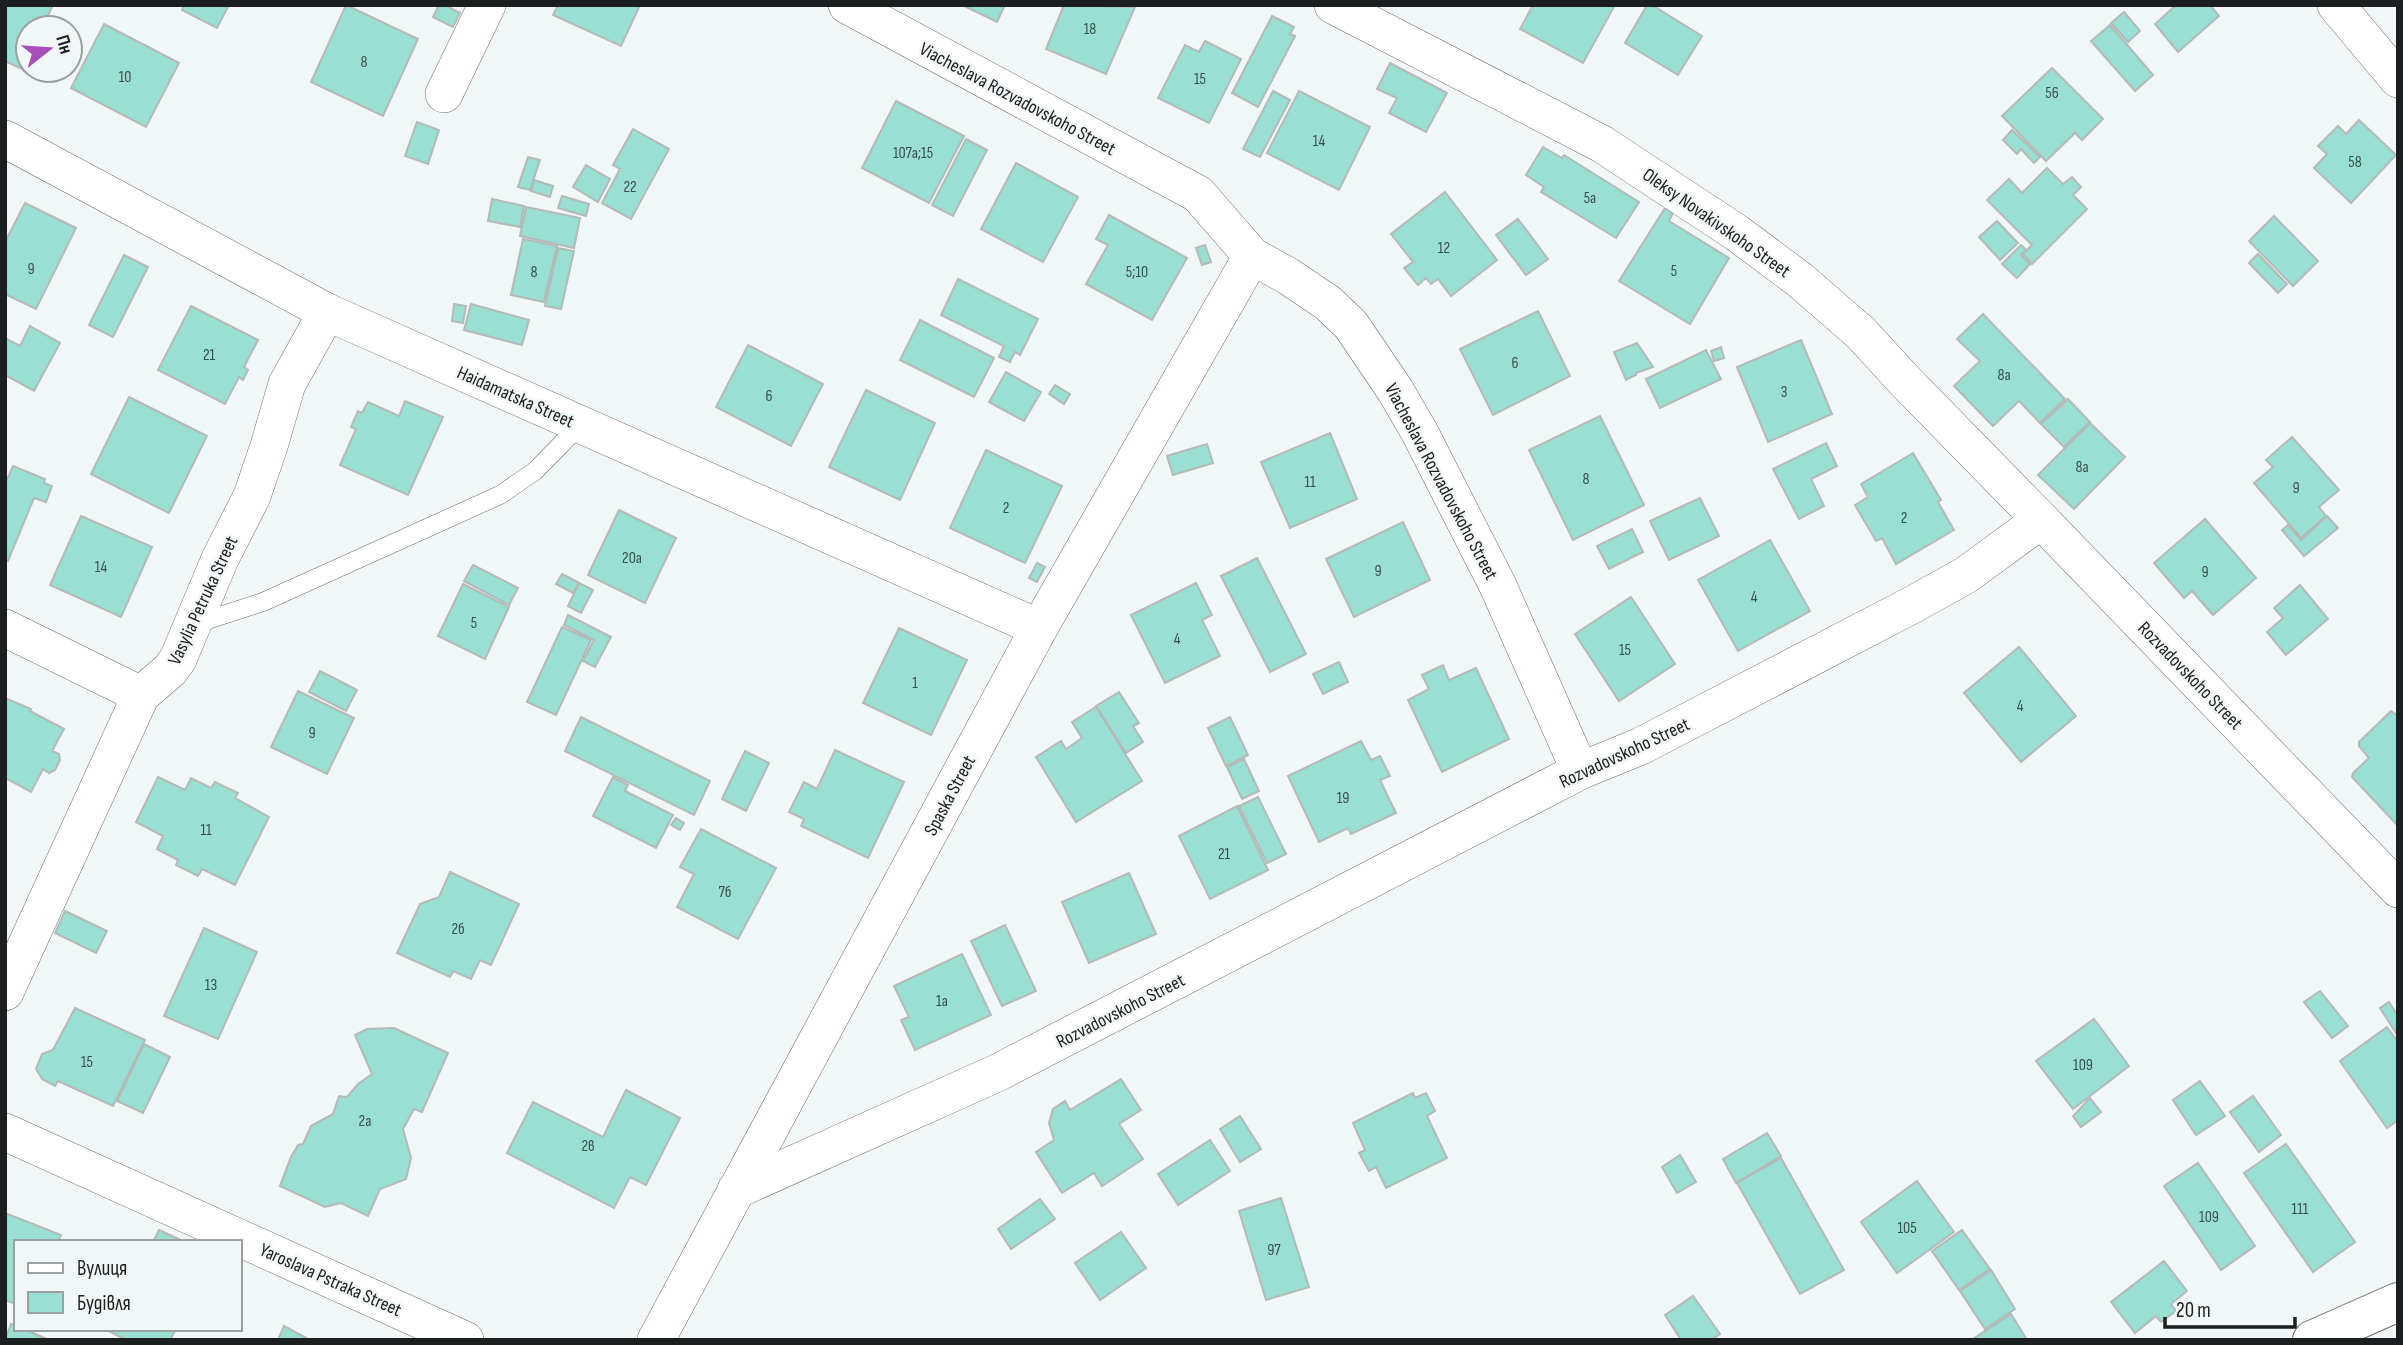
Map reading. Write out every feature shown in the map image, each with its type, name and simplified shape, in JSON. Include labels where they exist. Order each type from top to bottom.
[{"type":"street","points":[[444,94],[487,5]]},
{"type":"street","name":"Viacheslava Rozvadovskoho Street","points":[[847,5],[1198,194],[1252,256],[1328,303],[1351,325],[1420,433],[1498,586],[1580,771]]},
{"type":"street","name":"Oleksy Novakivskoho Street","points":[[1333,5],[1602,144],[1737,233],[1800,279],[1861,333],[2041,520]]},
{"type":"street","points":[[2336,5],[2398,79]]},
{"type":"street","name":"Haidamatska Street","points":[[5,139],[327,312],[1039,628]]},
{"type":"street","name":"Spaska Street","points":[[656,1340],[1039,628],[1252,256]]},
{"type":"street","name":"Vasylia Petruka Street","points":[[5,992],[141,695],[170,670],[178,659],[220,559],[252,496],[287,384],[327,312]]},
{"type":"street","name":"Rozvadovskoho Street","points":[[736,1189],[997,1073],[1580,771],[1641,747],[1966,575],[2041,520],[2398,890]]},
{"type":"street","points":[[5,628],[141,695]]},
{"type":"street","name":"Yaroslava Pstraka Street","points":[[5,1132],[465,1340]]},
{"type":"street","points":[[2312,1340],[2398,1301]]},
{"type":"lane","points":[[192,625],[276,597],[500,495],[535,471],[581,425]]},
{"type":"building","points":[[5,5],[53,5],[49,14],[14,14],[14,65],[5,61]]},
{"type":"building","points":[[184,5],[229,5],[217,28],[182,10]]},
{"type":"building","points":[[346,5],[418,39],[383,116],[311,82]]},
{"type":"building","points":[[439,5],[445,5],[460,13],[453,27],[433,17]]},
{"type":"building","points":[[558,5],[640,5],[621,46],[553,15]]},
{"type":"building","points":[[962,5],[1005,5],[997,22]]},
{"type":"building","points":[[1064,5],[1135,7],[1106,74],[1046,49]]},
{"type":"building","points":[[1533,5],[1615,5],[1583,63],[1520,29]]},
{"type":"building","points":[[1647,5],[1652,5],[1702,36],[1678,75],[1625,43]]},
{"type":"building","points":[[2176,5],[2210,5],[2219,16],[2178,52],[2155,24]]},
{"type":"building","points":[[2124,12],[2140,31],[2128,42],[2111,23]]},
{"type":"building","points":[[1272,16],[1294,27],[1290,34],[1295,36],[1258,107],[1232,93]]},
{"type":"building","points":[[104,24],[179,63],[146,127],[71,88],[73,84],[84,84],[84,63]]},
{"type":"building","points":[[2110,25],[2153,75],[2135,91],[2091,41]]},
{"type":"building","points":[[1205,41],[1241,59],[1209,123],[1158,98],[1185,45],[1199,52]]},
{"type":"building","points":[[1390,63],[1447,93],[1426,132],[1389,113],[1397,98],[1377,89]]},
{"type":"building","points":[[2052,68],[2103,119],[2082,140],[2075,133],[2046,161],[2002,116]]},
{"type":"building","points":[[1273,91],[1290,100],[1260,157],[1243,149]]},
{"type":"building","points":[[1299,91],[1370,127],[1339,190],[1267,153]]},
{"type":"building","points":[[896,101],[964,136],[929,203],[862,168]]},
{"type":"building","points":[[2359,120],[2396,155],[2351,203],[2314,168],[2327,154],[2318,146],[2338,126],[2346,134]]},
{"type":"building","points":[[417,122],[439,130],[428,164],[405,156]]},
{"type":"building","points":[[633,129],[669,149],[631,219],[602,203],[620,169],[613,165]]},
{"type":"building","points":[[2012,130],[2040,157],[2034,163],[2021,149],[2017,154],[2003,140]]},
{"type":"building","points":[[966,139],[987,150],[953,216],[932,205]]},
{"type":"building","points":[[1543,147],[1562,158],[1564,155],[1639,202],[1616,238],[1541,192],[1544,187],[1526,175]]},
{"type":"building","points":[[528,157],[540,160],[530,190],[518,187]]},
{"type":"building","points":[[1016,163],[1078,197],[1043,262],[981,229]]},
{"type":"building","points":[[586,165],[610,179],[598,202],[573,187]]},
{"type":"building","points":[[2047,168],[2063,184],[2072,177],[2081,187],[2073,195],[2087,209],[2032,264],[2023,254],[2032,245],[1987,200],[2009,179],[2022,193]]},
{"type":"building","points":[[534,180],[553,186],[550,197],[531,191]]},
{"type":"building","points":[[1445,192],[1497,260],[1451,296],[1438,279],[1431,284],[1426,278],[1418,285],[1404,268],[1413,262],[1391,234]]},
{"type":"building","points":[[562,196],[589,204],[586,216],[558,208]]},
{"type":"building","points":[[492,199],[524,206],[520,227],[488,221]]},
{"type":"building","points":[[25,203],[76,228],[36,309],[5,294],[5,242]]},
{"type":"building","points":[[526,207],[580,218],[574,248],[520,236]]},
{"type":"building","points":[[1665,208],[1673,213],[1669,221],[1729,258],[1690,324],[1619,281]]},
{"type":"building","points":[[1109,215],[1187,258],[1152,320],[1086,284],[1108,245],[1096,239]]},
{"type":"building","points":[[2274,216],[2318,261],[2293,286],[2249,241]]},
{"type":"building","points":[[1518,219],[1548,259],[1526,275],[1496,235]]},
{"type":"building","points":[[1997,221],[2018,243],[2000,260],[1979,237]]},
{"type":"building","points":[[523,239],[557,246],[544,302],[511,295]]},
{"type":"building","points":[[1205,245],[1211,262],[1202,265],[1196,248]]},
{"type":"building","points":[[2021,245],[2026,250],[2021,255],[2030,264],[2017,278],[2002,264]]},
{"type":"building","points":[[558,248],[574,251],[561,309],[545,306]]},
{"type":"building","points":[[2258,254],[2287,284],[2278,293],[2249,263]]},
{"type":"building","points":[[124,255],[148,267],[113,337],[89,325]]},
{"type":"building","points":[[958,279],[1038,319],[1020,355],[1015,352],[1010,362],[999,357],[1004,346],[941,315]]},
{"type":"building","points":[[454,304],[466,306],[463,323],[452,321]]},
{"type":"building","points":[[471,304],[529,320],[522,345],[464,330]]},
{"type":"building","points":[[191,306],[258,340],[244,367],[248,370],[243,380],[239,377],[225,404],[158,370]]},
{"type":"building","points":[[1538,311],[1570,376],[1493,415],[1460,349]]},
{"type":"building","points":[[1983,314],[2065,399],[2040,423],[2019,401],[1993,426],[1954,386],[1980,361],[1957,339]]},
{"type":"building","points":[[920,320],[994,358],[974,397],[900,360]]},
{"type":"building","points":[[30,326],[60,343],[34,391],[5,375],[5,338],[20,346]]},
{"type":"building","points":[[1801,340],[1832,414],[1768,442],[1737,367]]},
{"type":"building","points":[[1637,343],[1653,367],[1626,380],[1614,352]]},
{"type":"building","points":[[748,345],[823,384],[791,446],[716,407]]},
{"type":"building","points":[[1721,347],[1724,358],[1714,361],[1711,351]]},
{"type":"building","points":[[1706,350],[1721,379],[1660,408],[1646,379]]},
{"type":"building","points":[[1006,372],[1041,392],[1024,421],[989,402]]},
{"type":"building","points":[[1055,385],[1070,394],[1064,404],[1049,394]]},
{"type":"building","points":[[866,390],[935,423],[900,500],[829,467]]},
{"type":"building","points":[[129,397],[207,436],[169,513],[91,474]]},
{"type":"building","points":[[2068,399],[2090,422],[2064,447],[2041,424]]},
{"type":"building","points":[[405,401],[443,417],[408,495],[340,465],[356,429],[351,427],[358,411],[362,413],[368,402],[399,416]]},
{"type":"building","points":[[1600,416],[1644,505],[1573,540],[1529,450]]},
{"type":"building","points":[[2090,423],[2125,457],[2074,509],[2038,475]]},
{"type":"building","points":[[1330,433],[1357,499],[1290,528],[1261,462]]},
{"type":"building","points":[[2292,437],[2339,490],[2319,507],[2326,516],[2301,538],[2254,483],[2273,467],[2266,460]]},
{"type":"building","points":[[1826,443],[1837,466],[1811,479],[1824,506],[1799,519],[1773,469]]},
{"type":"building","points":[[1207,444],[1213,463],[1173,475],[1167,456]]},
{"type":"building","points":[[986,450],[1062,486],[1025,563],[950,528]]},
{"type":"building","points":[[1913,453],[1941,500],[1938,502],[1954,530],[1896,564],[1882,538],[1876,541],[1855,505],[1868,497],[1861,484]]},
{"type":"building","points":[[13,466],[45,479],[44,483],[52,486],[46,502],[34,498],[8,561],[5,559],[5,484]]},
{"type":"building","points":[[1700,498],[1719,536],[1669,560],[1650,521]]},
{"type":"building","points":[[619,510],[676,538],[645,603],[588,575]]},
{"type":"building","points":[[81,516],[152,547],[121,617],[50,585]]},
{"type":"building","points":[[2327,516],[2338,528],[2304,556],[2282,530],[2288,525],[2301,540]]},
{"type":"building","points":[[2205,519],[2256,578],[2213,615],[2192,591],[2184,598],[2154,563]]},
{"type":"building","points":[[1403,522],[1430,580],[1354,617],[1326,559]]},
{"type":"building","points":[[1632,529],[1643,552],[1609,569],[1597,546]]},
{"type":"building","points":[[1770,540],[1810,611],[1738,651],[1698,580]]},
{"type":"building","points":[[1257,558],[1306,654],[1270,672],[1221,576]]},
{"type":"building","points":[[1037,563],[1045,567],[1037,582],[1029,578]]},
{"type":"building","points":[[473,565],[518,588],[509,605],[464,581]]},
{"type":"building","points":[[562,574],[579,583],[573,593],[556,584]]},
{"type":"building","points":[[579,583],[593,590],[581,613],[568,606]]},
{"type":"building","points":[[1196,583],[1212,615],[1202,620],[1220,656],[1165,683],[1131,615]]},
{"type":"building","points":[[463,584],[509,607],[485,659],[438,636]]},
{"type":"building","points":[[2300,585],[2328,619],[2286,655],[2267,632],[2283,618],[2274,608]]},
{"type":"building","points":[[1631,597],[1675,664],[1619,701],[1575,634]]},
{"type":"building","points":[[568,615],[611,637],[595,667],[583,661],[594,640],[564,625]]},
{"type":"building","points":[[562,627],[591,640],[556,715],[527,702]]},
{"type":"building","points":[[899,628],[967,660],[931,735],[863,703]]},
{"type":"building","points":[[2019,647],[2076,716],[2021,762],[1964,693]]},
{"type":"building","points":[[1339,662],[1348,682],[1323,694],[1313,674]]},
{"type":"building","points":[[1443,665],[1449,680],[1476,668],[1509,739],[1442,772],[1408,700],[1429,689],[1422,675]]},
{"type":"building","points":[[320,671],[357,690],[346,711],[309,692]]},
{"type":"building","points":[[298,691],[354,718],[327,774],[271,747]]},
{"type":"building","points":[[1119,692],[1139,723],[1133,726],[1143,742],[1126,753],[1096,706]]},
{"type":"building","points":[[5,698],[31,709],[30,711],[64,729],[52,751],[59,754],[60,760],[55,770],[49,773],[43,769],[31,792],[5,778]]},
{"type":"building","points":[[1096,707],[1142,781],[1076,822],[1036,757],[1061,741],[1066,749],[1082,738],[1072,722]]},
{"type":"building","points":[[2391,711],[2398,716],[2398,826],[2352,777],[2369,758],[2359,746],[2359,742]]},
{"type":"building","points":[[581,717],[710,781],[694,815],[565,751]]},
{"type":"building","points":[[1230,717],[1248,755],[1226,766],[1208,728]]},
{"type":"building","points":[[1361,741],[1371,760],[1380,756],[1390,776],[1380,780],[1396,813],[1351,834],[1348,828],[1319,842],[1288,776]]},
{"type":"building","points":[[835,750],[904,782],[868,858],[801,826],[804,819],[789,812],[804,782],[817,789]]},
{"type":"building","points":[[745,751],[769,763],[746,811],[722,799]]},
{"type":"building","points":[[1244,759],[1259,791],[1242,799],[1227,767]]},
{"type":"building","points":[[158,777],[185,790],[191,778],[211,788],[215,782],[238,793],[235,798],[269,817],[235,885],[202,869],[198,876],[176,865],[178,860],[157,849],[163,836],[136,822]]},
{"type":"building","points":[[613,777],[628,785],[625,791],[673,815],[656,848],[593,816]]},
{"type":"building","points":[[1258,797],[1286,854],[1267,863],[1239,806]]},
{"type":"building","points":[[1237,806],[1268,870],[1210,899],[1179,836]]},
{"type":"building","points":[[676,818],[684,823],[680,830],[671,825]]},
{"type":"building","points":[[701,829],[776,868],[738,939],[677,907],[694,874],[680,867]]},
{"type":"building","points":[[450,872],[519,904],[491,965],[480,960],[471,979],[453,971],[450,977],[397,953],[420,904],[439,897]]},
{"type":"building","points":[[1129,873],[1156,934],[1089,963],[1062,902]]},
{"type":"building","points":[[65,911],[107,931],[96,953],[55,933]]},
{"type":"building","points":[[1005,925],[1036,991],[1002,1006],[971,941]]},
{"type":"building","points":[[204,928],[257,952],[218,1039],[164,1016]]},
{"type":"building","points":[[962,954],[991,1015],[915,1050],[901,1020],[909,1017],[894,986]]},
{"type":"building","points":[[2320,991],[2348,1026],[2332,1038],[2304,1002]]},
{"type":"building","points":[[2389,1002],[2398,1016],[2396,1033],[2380,1008]]},
{"type":"building","points":[[75,1008],[145,1040],[113,1106],[58,1081],[55,1086],[42,1079],[36,1069],[42,1054],[53,1050]]},
{"type":"building","points":[[2094,1019],[2129,1066],[2073,1109],[2036,1061]]},
{"type":"building","points":[[2387,1027],[2398,1042],[2398,1120],[2387,1128],[2340,1061]]},
{"type":"building","points":[[394,1028],[448,1053],[422,1112],[414,1109],[403,1129],[411,1158],[406,1179],[380,1189],[368,1216],[341,1203],[325,1207],[280,1186],[291,1157],[298,1145],[303,1144],[311,1126],[333,1114],[339,1096],[347,1097],[358,1084],[372,1074],[355,1035],[367,1029]]},
{"type":"building","points":[[144,1044],[170,1057],[143,1113],[117,1101]]},
{"type":"building","points":[[1121,1079],[1141,1110],[1119,1124],[1143,1159],[1102,1186],[1094,1173],[1062,1193],[1036,1152],[1054,1140],[1049,1123],[1053,1109],[1065,1101],[1070,1110]]},
{"type":"building","points":[[2200,1081],[2225,1116],[2196,1135],[2173,1100]]},
{"type":"building","points":[[626,1090],[680,1118],[646,1185],[630,1177],[614,1208],[507,1153],[533,1102],[603,1137]]},
{"type":"building","points":[[1413,1093],[1415,1098],[1426,1093],[1435,1111],[1427,1116],[1447,1158],[1386,1188],[1376,1167],[1369,1171],[1359,1153],[1365,1150],[1353,1123]]},
{"type":"building","points":[[2253,1096],[2281,1135],[2259,1152],[2230,1112]]},
{"type":"building","points":[[2090,1098],[2101,1112],[2081,1127],[2073,1116]]},
{"type":"building","points":[[1240,1116],[1261,1149],[1240,1162],[1220,1129]]},
{"type":"building","points":[[1767,1133],[1781,1156],[1736,1183],[1723,1159]]},
{"type":"building","points":[[1210,1140],[1230,1171],[1178,1205],[1158,1174]]},
{"type":"building","points":[[2286,1144],[2355,1242],[2313,1272],[2244,1173]]},
{"type":"building","points":[[1680,1155],[1696,1182],[1677,1193],[1662,1167]]},
{"type":"building","points":[[1781,1158],[1844,1270],[1800,1294],[1737,1183]]},
{"type":"building","points":[[2198,1163],[2255,1246],[2221,1270],[2164,1186]]},
{"type":"building","points":[[1917,1181],[1954,1232],[1897,1273],[1861,1222]]},
{"type":"building","points":[[1281,1198],[1309,1287],[1266,1300],[1239,1211]]},
{"type":"building","points":[[1040,1199],[1055,1219],[1011,1249],[998,1229]]},
{"type":"building","points":[[5,1213],[61,1235],[59,1240],[14,1240],[14,1303],[5,1300]]},
{"type":"building","points":[[159,1230],[181,1240],[154,1240]]},
{"type":"building","points":[[1962,1230],[1990,1269],[1959,1290],[1932,1251]]},
{"type":"building","points":[[1121,1232],[1146,1268],[1100,1300],[1075,1263]]},
{"type":"building","points":[[2164,1261],[2187,1291],[2171,1304],[2176,1311],[2161,1322],[2156,1316],[2135,1333],[2111,1302]]},
{"type":"building","points":[[1991,1270],[2015,1309],[1985,1329],[1960,1291]]},
{"type":"building","points":[[1693,1296],[1720,1334],[1711,1340],[1681,1340],[1665,1315]]},
{"type":"building","points":[[2011,1314],[2027,1340],[1973,1339]]},
{"type":"building","points":[[11,1324],[14,1325],[14,1331],[29,1331],[49,1340],[5,1340]]},
{"type":"building","points":[[284,1326],[310,1340],[278,1340]]},
{"type":"building","points":[[109,1331],[175,1331],[170,1340],[126,1340]]}]
